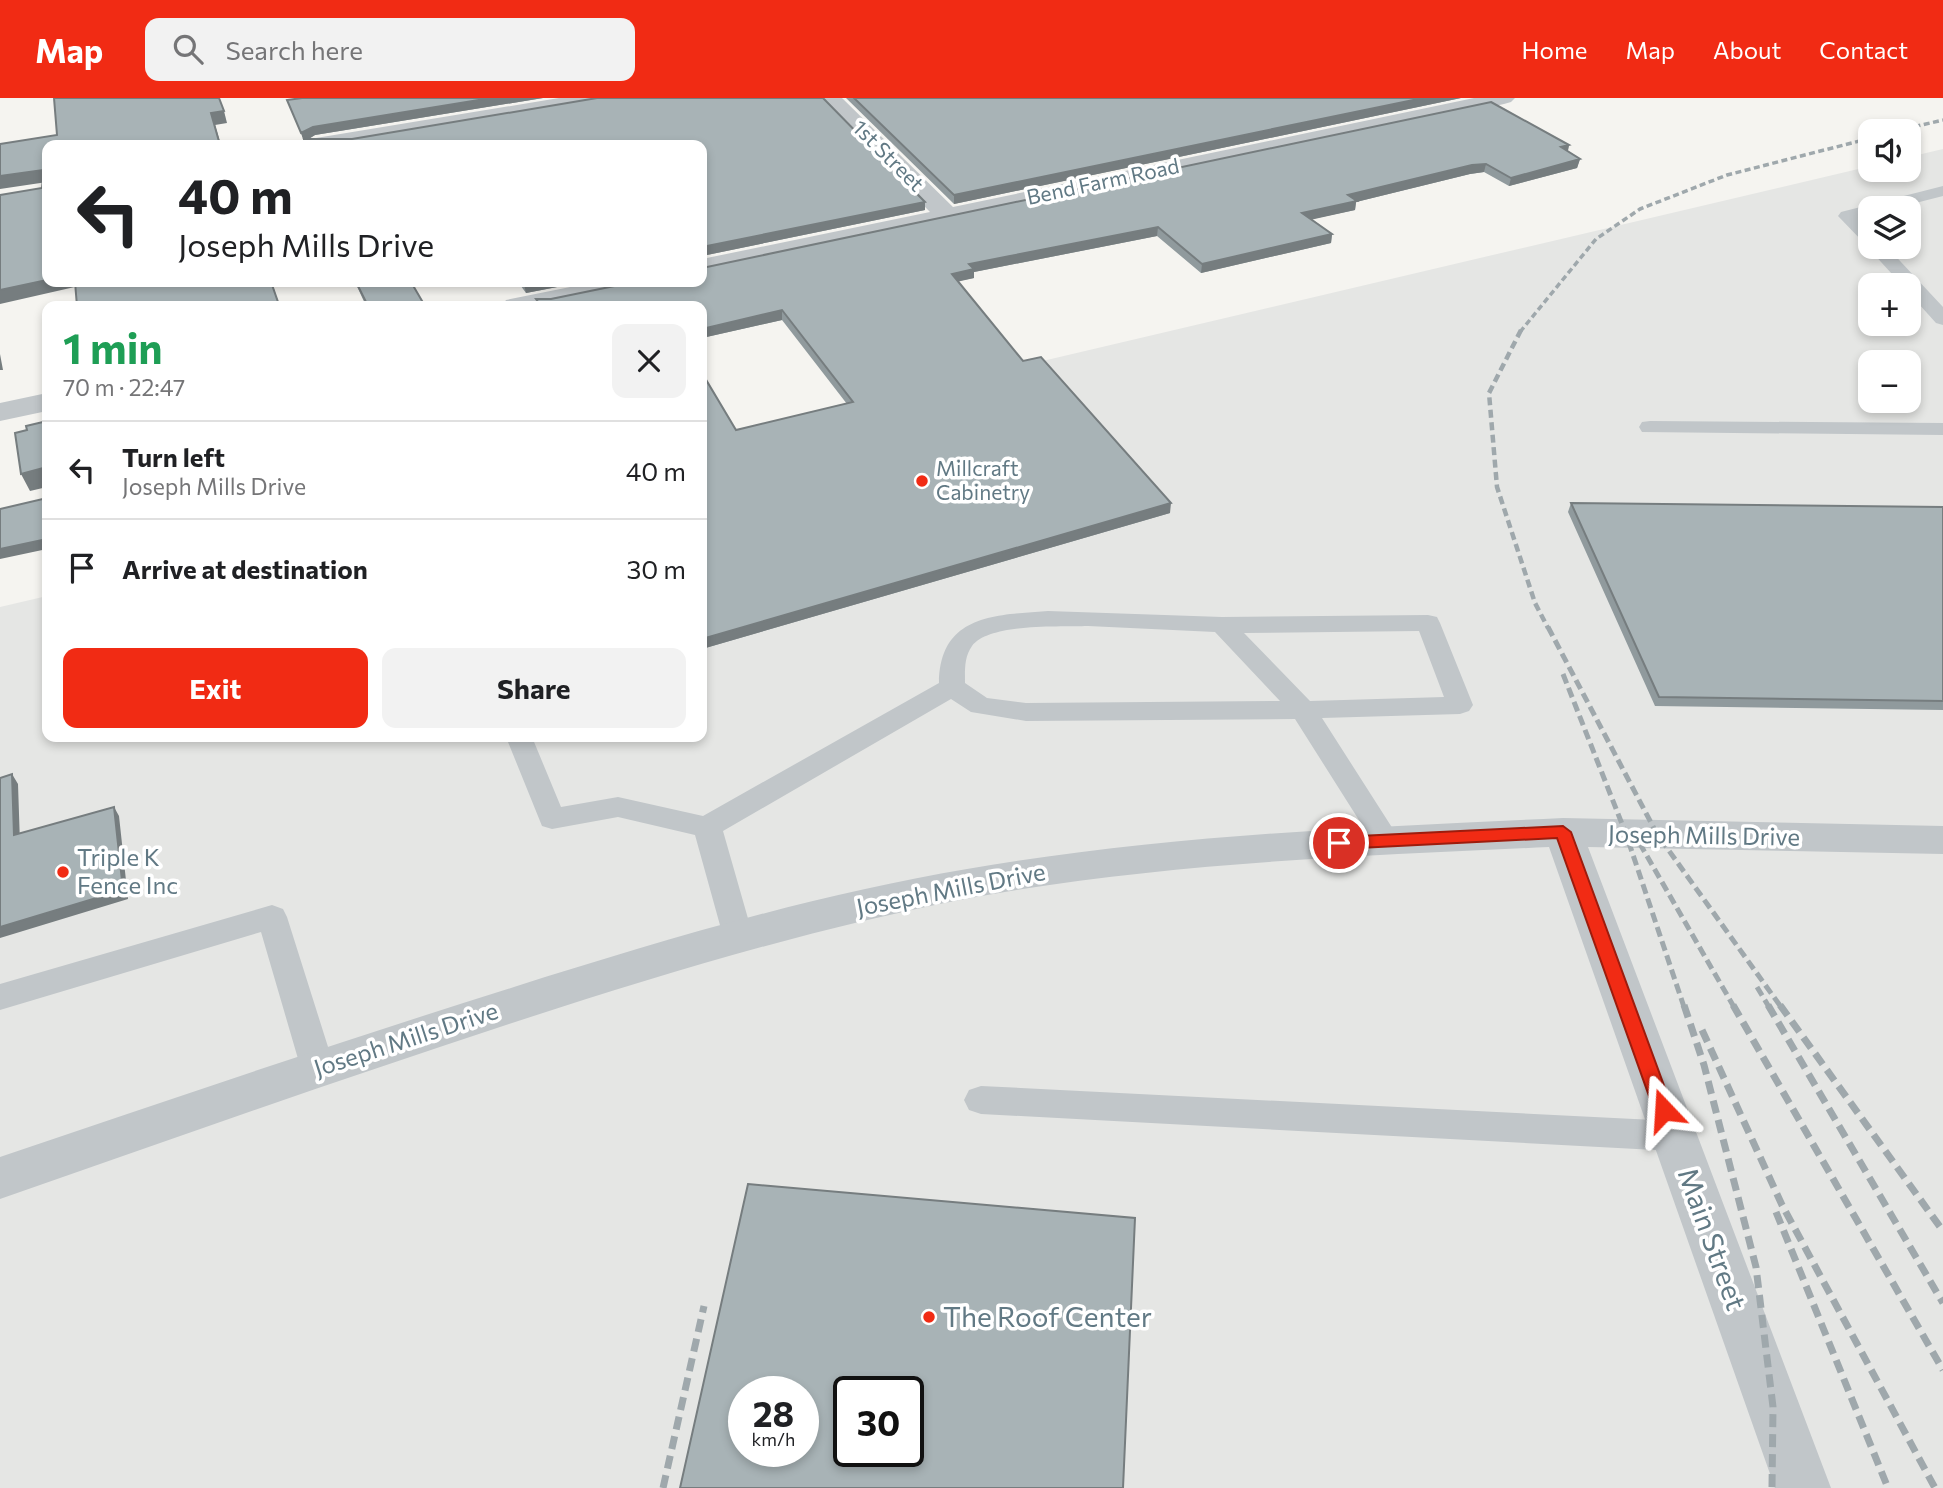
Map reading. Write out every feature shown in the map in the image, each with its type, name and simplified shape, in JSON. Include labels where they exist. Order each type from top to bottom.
[{"type":"street","points":[[346,140],[597,98]]},
{"type":"street","name":"1st Street","points":[[830,98],[947,215]]},
{"type":"street","name":"Bend Farm Road","points":[[707,266],[1504,98]]},
{"type":"street","points":[[539,301],[608,287]]},
{"type":"street","points":[[0,412],[42,403]]},
{"type":"street","name":"Joseph Mills Drive","points":[[0,1178],[318,1069],[662,957],[799,920],[966,884],[1130,860],[1386,840],[1563,832],[1943,840]]},
{"type":"street","name":"Main Street","points":[[1563,832],[1803,1488]]},
{"type":"lane","points":[[1921,197],[1943,191]]},
{"type":"lane","points":[[1858,213],[1847,216],[1858,227]]},
{"type":"lane","points":[[1888,259],[1943,319]]},
{"type":"lane","points":[[1650,427],[1943,429]]},
{"type":"lane","points":[[1035,618],[1222,625],[1428,624],[1460,705],[1303,710],[1026,712],[980,706],[952,687],[951,660],[966,636],[994,623],[1035,618]]},
{"type":"lane","points":[[1222,625],[1303,710],[1386,840]]},
{"type":"lane","points":[[521,742],[552,819],[618,807],[707,827],[952,687]]},
{"type":"lane","points":[[707,827],[738,936]]},
{"type":"lane","points":[[0,997],[272,917],[318,1069]]},
{"type":"lane","points":[[981,1100],[1674,1136]]},
{"type":"shaded area","points":[[1943,149],[1943,1488],[0,1488],[0,607],[42,597],[42,742],[707,742],[707,440],[1858,169],[1858,182],[1921,182],[1921,154]]},
{"type":"building","points":[[54,98],[219,98],[224,111],[211,113],[219,140],[42,140],[42,170],[0,176],[0,144],[57,135]]},
{"type":"building","points":[[491,98],[313,127],[301,133],[287,100]]},
{"type":"building","points":[[597,98],[823,98],[925,202],[707,246],[707,140],[304,139],[352,139]]},
{"type":"building","points":[[854,98],[1423,98],[954,195]]},
{"type":"building","points":[[1491,102],[1569,145],[1561,147],[1580,159],[1511,178],[1486,164],[1472,165],[1348,195],[1357,201],[1302,213],[1332,234],[1202,264],[1158,227],[969,264],[974,269],[952,274],[1023,361],[1041,357],[1171,503],[707,638],[707,381],[736,430],[853,402],[782,310],[707,328],[707,301],[536,299],[551,299],[610,287],[707,287],[707,267]]},
{"type":"building","points":[[42,188],[42,281],[0,290],[0,195]]},
{"type":"building","points":[[75,287],[273,287],[278,301],[77,301]]},
{"type":"building","points":[[358,287],[414,287],[422,301],[366,301]]},
{"type":"building","points":[[42,422],[42,468],[21,474],[15,433],[27,430],[26,426]]},
{"type":"building","points":[[42,499],[42,540],[0,549],[0,509]]},
{"type":"building","points":[[1571,503],[1943,507],[1943,701],[1659,697]]},
{"type":"building","name":"Triple K Fence Inc","points":[[12,774],[14,835],[114,807],[123,890],[0,927],[0,778]]},
{"type":"building","name":"The Roof Center","points":[[748,1184],[1135,1218],[1123,1488],[680,1488]]},
{"type":"railway","points":[[1921,125],[1943,120]]},
{"type":"railway","points":[[1520,332],[1596,239],[1640,209],[1727,175],[1858,141]]},
{"type":"railway","points":[[1521,330],[1489,393],[1497,487],[1535,603],[1548,628]]},
{"type":"railway","points":[[1548,627],[1657,834],[1781,1007]]},
{"type":"railway","points":[[1563,674],[1626,834],[1684,1007]]},
{"type":"railway","points":[[1632,830],[1734,1007]]},
{"type":"railway","points":[[1757,987],[1769,1007]]},
{"type":"railway","points":[[1684,1005],[1704,1065],[1756,1267],[1773,1407],[1772,1488]]},
{"type":"railway","points":[[1733,1005],[1943,1370]]},
{"type":"railway","points":[[1768,1005],[1943,1303]]},
{"type":"railway","points":[[1780,1005],[1943,1231]]},
{"type":"railway","points":[[1702,1030],[1782,1205],[1935,1488]]},
{"type":"railway","points":[[1776,1212],[1888,1488]]},
{"type":"railway","points":[[663,1488],[704,1306]]},
{"type":"place","name":"Millcraft Cabinetry","points":[[922,481]]},
{"type":"place","name":"Triple K Fence Inc","points":[[63,872]]},
{"type":"place","name":"The Roof Center","points":[[929,1317]]},
{"type":"route","points":[[1339,843],[1563,832],[1664,1110]]}]
